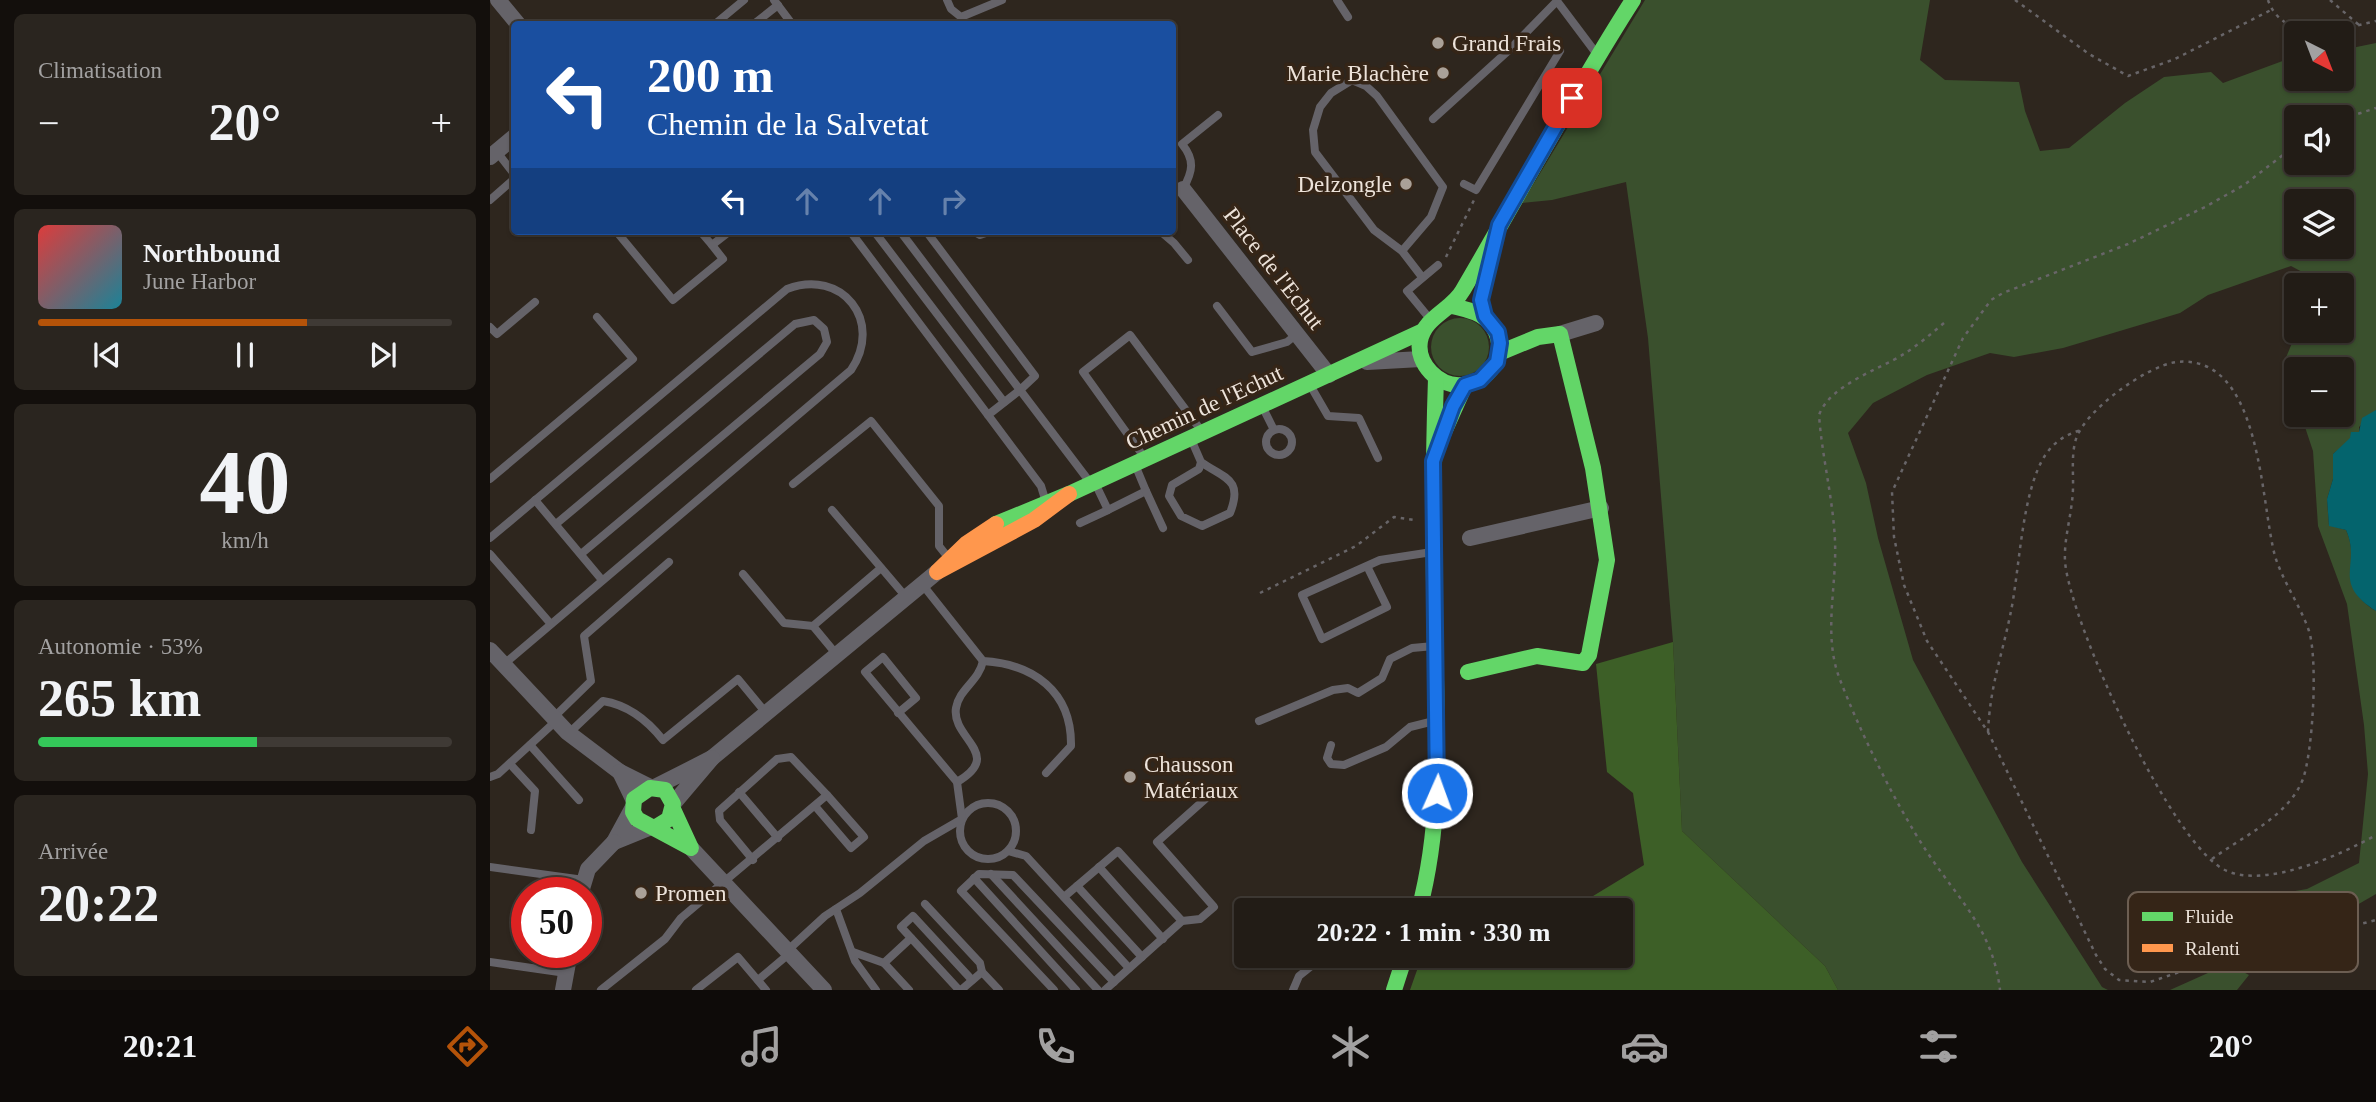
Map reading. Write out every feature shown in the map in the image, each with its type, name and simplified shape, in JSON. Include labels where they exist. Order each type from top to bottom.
[{"type":"street","points":[[1422,898],[1434,848],[1437,720],[1432,522],[1436,379],[1421,359],[1419,346],[1427,325],[1452,306],[1483,246],[1499,225],[1597,55],[1633,0]]},
{"type":"street","points":[[494,1],[515,21]]},
{"type":"street","points":[[493,155],[511,140]]},
{"type":"street","name":"Place de l'Echut","points":[[1176,190],[1329,374]]},
{"type":"street","points":[[1485,316],[1481,300],[1499,225]]},
{"type":"street","points":[[1436,379],[1465,385],[1480,380],[1491,370],[1499,353],[1498,332],[1485,316],[1476,310],[1452,306]]},
{"type":"street","points":[[1499,353],[1538,337],[1560,334],[1596,323]]},
{"type":"street","name":"Chemin de l'Echut","points":[[937,572],[949,558],[985,529],[1046,501],[1069,494],[1358,363],[1427,325]]},
{"type":"street","points":[[1498,332],[1538,337]]},
{"type":"street","points":[[1468,672],[1537,656],[1583,663],[1589,655],[1607,560],[1601,508],[1560,334]]},
{"type":"street","name":"Chemin de l'Echut","points":[[1358,363],[1421,359]]},
{"type":"street","points":[[1433,461],[1453,406],[1465,385]]},
{"type":"street","name":"Chemin de l'Echut","points":[[673,806],[712,758],[937,572],[1034,520],[1069,494]]},
{"type":"street","points":[[1470,538],[1601,508]]},
{"type":"street","points":[[490,650],[568,733],[620,772],[665,790],[691,848]]},
{"type":"street","name":"Chemin de l'Echut","points":[[653,787],[712,758]]},
{"type":"street","points":[[620,772],[638,820],[691,848],[824,990]]},
{"type":"street","points":[[586,877],[593,863],[614,842],[641,791],[653,787]]},
{"type":"street","points":[[614,842],[669,819],[673,806]]},
{"type":"street","points":[[563,990],[567,968]]},
{"type":"street","points":[[1394,990],[1401,968]]},
{"type":"lane","points":[[719,21],[744,0]]},
{"type":"lane","points":[[947,0],[951,9],[961,18],[1002,0]]},
{"type":"lane","points":[[1337,0],[1348,18]]},
{"type":"lane","points":[[1433,119],[1508,51],[1557,1],[1597,55]]},
{"type":"lane","points":[[757,21],[776,2],[788,21]]},
{"type":"lane","points":[[1464,184],[1476,190],[1560,51]]},
{"type":"lane","points":[[1402,251],[1431,217],[1441,198],[1443,187],[1377,96],[1366,86],[1352,80],[1331,93],[1320,107],[1313,130],[1315,152],[1374,230],[1402,251],[1422,277]]},
{"type":"lane","points":[[1176,190],[1192,173],[1192,156],[1182,144],[1218,115]]},
{"type":"lane","points":[[493,155],[511,174]]},
{"type":"lane","points":[[490,200],[511,180]]},
{"type":"lane","points":[[619,235],[673,300],[723,259],[703,235]]},
{"type":"lane","points":[[712,245],[725,235]]},
{"type":"lane","points":[[853,235],[1041,486],[1046,501]]},
{"type":"lane","points":[[877,235],[1004,402]]},
{"type":"lane","points":[[903,235],[1093,483],[1108,510]]},
{"type":"lane","points":[[929,235],[1035,376],[988,415]]},
{"type":"lane","points":[[1165,235],[1188,260]]},
{"type":"lane","points":[[1427,325],[1407,291],[1438,265]]},
{"type":"lane","points":[[490,538],[787,289],[819,284],[848,299],[863,328],[862,350],[851,370],[503,665]]},
{"type":"lane","points":[[490,327],[497,334],[536,302]]},
{"type":"lane","points":[[1217,306],[1252,352],[1287,342],[1297,334]]},
{"type":"lane","points":[[490,479],[633,359],[597,317]]},
{"type":"lane","points":[[556,524],[795,324],[814,320],[824,329],[827,342],[820,354],[580,554]]},
{"type":"lane","points":[[1163,528],[1146,491],[1140,462],[1083,372],[1130,335],[1197,435],[1201,461],[1199,469],[1172,485],[1169,496],[1181,516],[1202,526],[1230,513],[1235,495],[1229,478],[1201,461]]},
{"type":"lane","points":[[1310,383],[1328,416],[1359,418],[1378,458]]},
{"type":"lane","points":[[1262,405],[1274,430]]},
{"type":"lane","points":[[793,484],[871,421],[939,506],[939,546],[949,558]]},
{"type":"lane","points":[[1080,523],[1146,491]]},
{"type":"lane","points":[[535,500],[602,580]]},
{"type":"lane","points":[[832,509],[906,597]]},
{"type":"lane","points":[[1367,566],[1387,607],[1322,639],[1302,595],[1380,560],[1432,552]]},
{"type":"lane","points":[[490,554],[550,624]]},
{"type":"lane","points":[[490,777],[530,746],[592,681],[584,636],[669,562]]},
{"type":"lane","points":[[813,626],[881,568]]},
{"type":"lane","points":[[743,575],[784,623],[813,626],[838,655]]},
{"type":"lane","points":[[922,584],[983,661],[1023,667],[1036,674],[1063,705],[1071,746],[1046,773]]},
{"type":"lane","points":[[1259,721],[1333,690],[1348,688],[1358,693],[1382,678],[1384,666],[1390,659],[1412,648],[1435,646]]},
{"type":"lane","points":[[898,713],[916,698],[883,657],[865,672],[898,713],[957,782],[962,818],[961,842],[971,855],[986,860],[1008,851],[1026,856],[1129,968]]},
{"type":"lane","points":[[957,782],[969,775],[977,761],[972,742],[958,725],[956,710],[960,695],[981,673],[983,661]]},
{"type":"lane","points":[[568,733],[603,701],[614,702],[646,719],[663,740],[738,679],[767,714]]},
{"type":"lane","points":[[1331,745],[1326,753],[1327,758],[1331,764],[1344,765],[1386,747],[1410,727],[1437,720]]},
{"type":"lane","points":[[530,746],[579,800]]},
{"type":"lane","points":[[752,860],[719,817],[720,808],[777,759],[786,756],[795,760],[864,837],[851,848],[815,806]]},
{"type":"lane","points":[[510,764],[535,791],[531,830]]},
{"type":"lane","points":[[739,792],[778,838]]},
{"type":"lane","points":[[1105,990],[1182,921],[1200,919],[1214,907],[1157,842],[1212,793]]},
{"type":"lane","points":[[601,990],[665,939],[681,918],[725,884],[827,795]]},
{"type":"lane","points":[[758,980],[836,909],[942,828],[981,804],[1004,808],[1016,829],[1008,851]]},
{"type":"lane","points":[[1065,897],[1118,851],[1182,921]]},
{"type":"lane","points":[[490,867],[538,877]]},
{"type":"lane","points":[[1099,867],[1163,939]]},
{"type":"lane","points":[[1054,990],[961,891],[979,874],[1013,875],[1114,982]]},
{"type":"lane","points":[[991,874],[1098,990]]},
{"type":"lane","points":[[974,878],[1076,990]]},
{"type":"lane","points":[[1077,886],[1143,957]]},
{"type":"lane","points":[[925,904],[980,963],[982,972],[999,990]]},
{"type":"lane","points":[[836,909],[863,975],[876,990]]},
{"type":"lane","points":[[972,980],[913,916],[901,927],[960,990],[982,972]]},
{"type":"lane","points":[[884,963],[911,938]]},
{"type":"lane","points":[[853,952],[884,963],[909,990]]},
{"type":"lane","points":[[696,990],[738,957],[766,990]]},
{"type":"lane","points":[[490,962],[566,973]]},
{"type":"lane","points":[[1293,990],[1299,976],[1309,968]]},
{"type":"path","points":[[2015,0],[2089,54],[2128,76],[2175,58],[2271,10]]},
{"type":"path","points":[[2268,0],[2271,10],[2286,21]]},
{"type":"path","points":[[2330,0],[2359,25]]},
{"type":"path","points":[[2354,26],[2376,21]]},
{"type":"path","points":[[2354,114],[2376,107]]},
{"type":"path","points":[[2179,972],[2150,982],[2119,980],[2105,969],[2096,955],[1988,732],[1927,641],[1904,585],[1894,537],[1892,492],[1963,338],[1982,309],[2003,293],[2128,244],[2205,206],[2244,185],[2284,154]]},
{"type":"path","points":[[1438,265],[1446,258],[1476,190]]},
{"type":"path","points":[[1944,323],[1906,353],[1837,393],[1823,405],[1819,415],[1835,541],[1830,641],[1840,679],[1891,787],[1927,851],[1989,941],[1997,965],[2000,990]]},
{"type":"path","points":[[2212,859],[2271,819],[2295,795],[2304,776],[2312,705],[2313,652],[2310,633],[2276,558],[2249,420],[2240,398],[2222,376],[2179,362],[2158,368],[2097,408],[2076,440],[2072,502],[2065,542],[2067,577],[2115,704],[2151,779],[2193,838],[2212,859],[2225,871],[2242,874],[2269,873],[2308,867],[2376,835]]},
{"type":"path","points":[[1988,732],[1990,694],[2010,616],[2026,513],[2035,477],[2045,454],[2057,441],[2081,430]]},
{"type":"path","points":[[1260,593],[1356,546],[1394,517],[1432,522]]},
{"type":"path","points":[[2358,925],[2376,920]]},
{"type":"green space","points":[[1645,0],[1930,0],[1920,60],[1945,80],[2019,82],[2025,111],[2040,151],[2069,148],[2125,103],[2164,77],[2211,72],[2223,83],[2284,60],[2284,91],[2354,91],[2354,48],[2376,43],[2376,410],[2359,427],[2359,432],[2333,454],[2333,479],[2327,499],[2329,525],[2346,530],[2350,542],[2351,574],[2355,592],[2376,611],[2376,894],[2358,904],[2358,892],[2289,892],[2307,889],[2359,863],[2368,774],[2347,604],[2318,526],[2313,451],[2305,427],[2354,427],[2354,357],[2286,357],[2292,343],[2354,343],[2354,273],[2304,273],[2291,266],[2208,295],[2180,313],[2063,348],[2014,357],[1990,353],[1927,375],[1873,403],[1848,433],[1866,483],[1878,538],[1913,660],[2022,862],[2102,987],[2108,990],[1838,990],[1825,966],[1682,831],[1673,642],[1648,338],[1626,182],[1552,200],[1522,203]]},
{"type":"green space","points":[[1454,318],[1466,318],[1481,326],[1489,341],[1489,353],[1481,368],[1466,376],[1454,376],[1439,368],[1431,353],[1431,341],[1439,326]]},
{"type":"green space","points":[[1673,642],[1682,831],[1825,966],[1838,990],[1410,990],[1418,968],[1633,968],[1633,898],[1590,898],[1644,865],[1633,793],[1607,772],[1596,664]]},
{"type":"green space","points":[[2210,972],[2243,972],[2249,975],[2237,990],[2170,990]]},
{"type":"water","points":[[2376,410],[2376,611],[2354,591],[2350,573],[2350,543],[2346,530],[2329,526],[2327,499],[2333,479],[2333,454],[2350,438],[2351,432],[2359,432],[2362,418]]},
{"type":"traffic: fast","points":[[1452,306],[1482,316],[1494,329],[1498,339],[1497,360],[1491,369],[1474,382],[1462,385],[1445,382],[1425,366],[1420,350],[1423,333],[1432,320],[1463,290],[1567,108],[1633,0]]},
{"type":"traffic: fast","points":[[1484,316],[1481,300],[1492,252]]},
{"type":"traffic: fast","points":[[996,524],[1069,494],[1423,331]]},
{"type":"traffic: fast","points":[[1468,672],[1537,656],[1583,663],[1589,655],[1607,560],[1593,468],[1560,334],[1538,337],[1499,353]]},
{"type":"traffic: fast","points":[[1422,898],[1432,843],[1437,775],[1434,541],[1436,378]]},
{"type":"traffic: fast","points":[[1440,441],[1465,385]]},
{"type":"traffic: fast","points":[[656,827],[669,819],[673,804],[665,790],[650,788],[634,799],[633,812],[637,819],[691,848],[673,809]]},
{"type":"traffic: fast","points":[[1394,990],[1401,968]]},
{"type":"traffic: slow","points":[[996,524],[966,544],[937,572],[1034,520],[1069,494]]},
{"type":"place","name":"Grand Frais","points":[[1438,43]]},
{"type":"place","name":"Marie Blachère","points":[[1443,73]]},
{"type":"place","name":"Delzongle","points":[[1406,184]]},
{"type":"place","name":"Chausson Matériaux","points":[[1130,777]]},
{"type":"place","name":"Promen","points":[[641,893]]},
{"type":"route","points":[[1437,793],[1433,461],[1453,406],[1465,385],[1480,380],[1497,362],[1500,343],[1498,332],[1485,316],[1481,300],[1499,225],[1572,98]]}]
